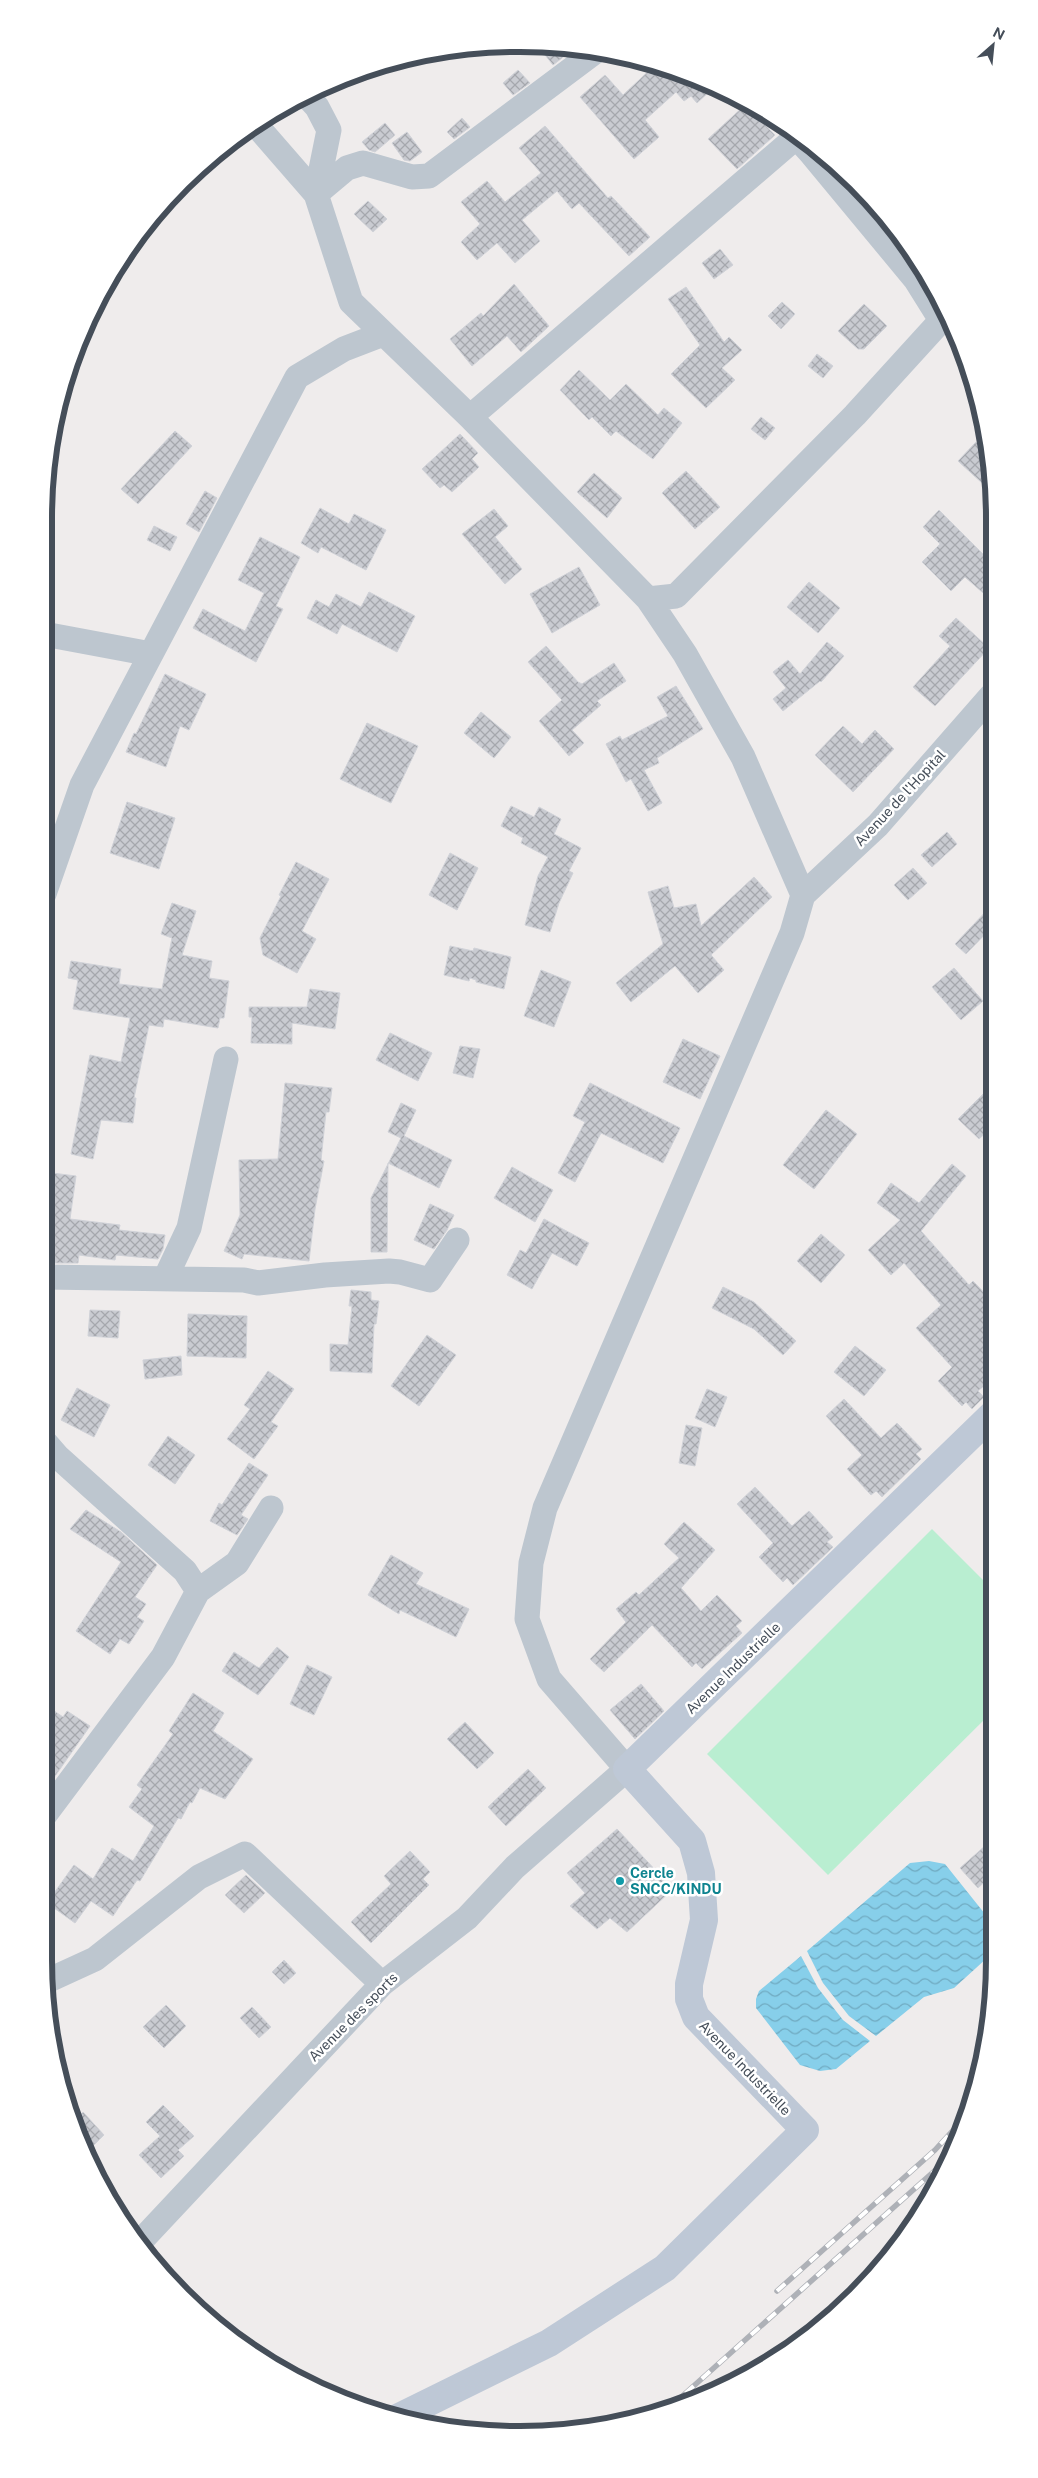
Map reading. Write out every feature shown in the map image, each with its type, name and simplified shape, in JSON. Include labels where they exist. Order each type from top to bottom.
[{"type":"street","points":[[316,194],[347,168],[363,163],[412,177],[429,176],[588,57]]},
{"type":"street","points":[[312,102],[329,130],[316,194]]},
{"type":"street","points":[[260,131],[316,194],[351,302],[470,417],[648,599],[685,654],[743,757],[803,895],[792,933],[544,1508],[532,1563],[527,1620],[549,1679],[627,1769]]},
{"type":"street","points":[[470,417],[792,141]]},
{"type":"street","points":[[816,159],[930,299]]},
{"type":"street","points":[[648,599],[676,596],[855,415],[941,321]]},
{"type":"street","points":[[52,871],[82,785],[297,377],[344,348],[384,334]]},
{"type":"street","points":[[52,635],[151,654]]},
{"type":"street","name":"Avenue de l'Hopital","points":[[803,895],[878,825],[986,702]]},
{"type":"street","points":[[165,1279],[189,1228],[226,1059]]},
{"type":"street","points":[[52,1278],[244,1280],[258,1283],[325,1275],[389,1271],[430,1280],[457,1240]]},
{"type":"street","name":"Avenue Industrielle","points":[[408,2412],[549,2343],[665,2268],[805,2130],[696,2017],[689,1999],[689,1984],[704,1920],[701,1872],[692,1841],[627,1769],[986,1421]]},
{"type":"street","points":[[52,1450],[185,1571],[198,1591]]},
{"type":"street","points":[[52,1805],[163,1657],[198,1591],[237,1563],[271,1508]]},
{"type":"street","name":"Avenue des sports","points":[[145,2237],[382,1984],[467,1918],[515,1866],[627,1769]]},
{"type":"street","points":[[53,1978],[95,1959],[199,1877],[245,1854],[382,1984]]},
{"type":"green space","points":[[932,1529],[986,1583],[986,1718],[828,1875],[707,1754]]},
{"type":"water","points":[[929,1861],[945,1864],[986,1915],[986,1959],[954,1988],[924,1997],[876,2036],[849,2016],[823,1983],[807,1951],[910,1863]]},
{"type":"water","points":[[801,1956],[818,1988],[843,2020],[870,2041],[836,2069],[820,2071],[800,2065],[756,2008],[756,1999],[759,1991]]},
{"type":"building","points":[[543,53],[566,55],[553,65]]},
{"type":"building","points":[[518,70],[530,83],[513,95],[503,83]]},
{"type":"building","points":[[649,71],[708,93],[697,103],[691,96],[684,101],[676,92],[645,120],[659,137],[634,159],[580,97],[605,75],[623,95]]},
{"type":"building","points":[[741,109],[760,120],[775,135],[737,169],[708,139]]},
{"type":"building","points":[[462,118],[470,127],[454,139],[447,132]]},
{"type":"building","points":[[385,123],[395,135],[375,152],[369,150],[362,142]]},
{"type":"building","points":[[545,126],[608,198],[611,196],[650,237],[629,256],[579,203],[572,209],[557,191],[522,220],[540,241],[515,263],[497,243],[477,260],[461,242],[480,224],[461,202],[487,181],[505,202],[541,173],[519,148]]},
{"type":"building","points":[[407,132],[422,152],[410,161],[404,160],[392,143]]},
{"type":"building","points":[[368,201],[387,219],[373,232],[354,214]]},
{"type":"building","points":[[720,249],[733,265],[714,279],[702,263]]},
{"type":"building","points":[[514,284],[549,326],[521,352],[507,336],[472,366],[450,339],[481,313],[483,316]]},
{"type":"building","points":[[686,287],[724,342],[729,337],[742,350],[722,368],[735,380],[706,408],[671,374],[700,345],[668,299]]},
{"type":"building","points":[[782,302],[795,314],[781,329],[768,316]]},
{"type":"building","points":[[864,304],[887,326],[864,349],[858,349],[838,331]]},
{"type":"building","points":[[817,354],[833,366],[823,378],[808,366]]},
{"type":"building","points":[[579,370],[610,400],[626,384],[658,415],[664,408],[682,423],[653,459],[616,431],[611,436],[592,417],[589,420],[560,390]]},
{"type":"building","points":[[761,417],[775,428],[765,440],[751,429]]},
{"type":"building","points":[[175,431],[192,446],[138,504],[121,489]]},
{"type":"building","points":[[460,434],[478,453],[472,459],[479,467],[452,492],[444,485],[440,488],[422,469]]},
{"type":"building","points":[[976,442],[980,446],[984,481],[982,483],[958,461]]},
{"type":"building","points":[[686,471],[720,507],[695,529],[662,493]]},
{"type":"building","points":[[594,473],[622,498],[607,518],[577,492]]},
{"type":"building","points":[[205,491],[217,498],[199,532],[186,524]]},
{"type":"building","points":[[320,508],[349,524],[354,514],[386,530],[366,570],[321,547],[318,553],[301,543]]},
{"type":"building","points":[[494,509],[508,526],[495,537],[522,569],[505,584],[462,534]]},
{"type":"building","points":[[939,510],[986,557],[986,596],[965,577],[951,591],[922,562],[940,544],[923,527]]},
{"type":"building","points":[[154,526],[177,537],[170,551],[147,540]]},
{"type":"building","points":[[260,537],[300,557],[276,606],[283,609],[256,662],[193,628],[203,609],[245,631],[264,593],[238,580]]},
{"type":"building","points":[[579,567],[600,605],[552,633],[530,594]]},
{"type":"building","points":[[809,582],[840,608],[818,633],[787,607]]},
{"type":"building","points":[[369,592],[415,616],[397,652],[342,624],[337,634],[307,618],[316,600],[329,607],[336,594],[361,607]]},
{"type":"building","points":[[956,618],[986,645],[986,651],[935,706],[913,687],[950,646],[939,636]]},
{"type":"building","points":[[827,642],[844,656],[821,682],[783,711],[773,699],[786,688],[773,672],[788,660],[800,674]]},
{"type":"building","points":[[546,646],[578,682],[582,684],[614,663],[626,681],[597,701],[601,705],[572,730],[584,743],[569,756],[539,721],[562,700],[528,662]]},
{"type":"building","points":[[165,674],[206,694],[189,730],[180,726],[166,767],[126,752]]},
{"type":"building","points":[[676,686],[703,729],[657,758],[659,763],[644,770],[662,803],[648,811],[631,779],[626,782],[606,744],[620,736],[622,740],[668,716],[657,697]]},
{"type":"building","points":[[481,712],[511,737],[494,758],[464,733]]},
{"type":"building","points":[[367,723],[418,746],[391,803],[340,779]]},
{"type":"building","points":[[843,726],[862,744],[875,730],[894,749],[853,792],[815,755]]},
{"type":"building","points":[[127,802],[175,818],[159,869],[110,853]]},
{"type":"building","points":[[511,806],[534,817],[539,807],[561,819],[554,834],[581,848],[569,871],[573,873],[559,903],[550,932],[525,925],[538,876],[548,857],[521,843],[523,838],[501,826]]},
{"type":"building","points":[[947,832],[957,844],[932,867],[921,855]]},
{"type":"building","points":[[450,853],[478,868],[457,910],[429,895]]},
{"type":"building","points":[[296,862],[329,879],[302,931],[316,939],[297,973],[263,955],[260,938]]},
{"type":"building","points":[[913,868],[927,883],[908,900],[894,885]]},
{"type":"building","points":[[754,877],[772,897],[711,955],[724,970],[698,993],[675,966],[631,1002],[616,983],[663,944],[648,892],[668,886],[674,908],[696,904],[701,926]]},
{"type":"building","points":[[172,903],[196,911],[182,955],[212,961],[209,978],[229,981],[224,1018],[220,1018],[218,1028],[164,1019],[163,1027],[149,1025],[134,1098],[136,1098],[133,1123],[101,1120],[93,1159],[71,1154],[90,1055],[121,1062],[130,1018],[73,1009],[78,980],[68,978],[71,961],[121,969],[119,984],[162,989],[172,938],[161,934]]},
{"type":"building","points":[[986,911],[986,933],[966,954],[955,944]]},
{"type":"building","points":[[450,946],[473,951],[474,948],[511,957],[504,989],[476,982],[476,980],[470,978],[469,981],[444,975]]},
{"type":"building","points":[[954,968],[983,1001],[961,1020],[932,987]]},
{"type":"building","points":[[541,970],[571,982],[554,1027],[524,1016]]},
{"type":"building","points":[[310,989],[340,993],[335,1029],[292,1023],[292,1044],[251,1043],[252,1017],[249,1017],[249,1007],[307,1007]]},
{"type":"building","points":[[390,1033],[432,1053],[418,1081],[376,1060]]},
{"type":"building","points":[[683,1039],[720,1056],[700,1099],[663,1082]]},
{"type":"building","points":[[460,1046],[480,1049],[473,1078],[453,1073]]},
{"type":"building","points":[[285,1083],[332,1088],[329,1112],[326,1112],[321,1160],[324,1161],[315,1209],[309,1261],[244,1254],[242,1259],[224,1251],[240,1215],[239,1160],[278,1159]]},
{"type":"building","points":[[590,1083],[680,1128],[663,1163],[601,1133],[575,1182],[558,1173],[585,1122],[573,1116]]},
{"type":"building","points":[[986,1091],[986,1133],[979,1139],[958,1119]]},
{"type":"building","points":[[401,1103],[416,1110],[404,1136],[452,1160],[439,1188],[388,1163],[401,1138],[388,1132]]},
{"type":"building","points":[[826,1110],[857,1134],[814,1189],[783,1165]]},
{"type":"building","points":[[388,1164],[387,1252],[371,1252],[371,1198]]},
{"type":"building","points":[[952,1164],[966,1176],[921,1231],[969,1285],[973,1281],[986,1295],[986,1327],[983,1330],[986,1333],[986,1384],[978,1391],[984,1397],[972,1409],[966,1402],[962,1406],[938,1381],[952,1367],[916,1328],[941,1305],[904,1263],[891,1275],[868,1250],[900,1220],[877,1203],[891,1183],[919,1203]]},
{"type":"building","points":[[512,1167],[553,1190],[535,1222],[494,1198]]},
{"type":"building","points":[[52,1173],[76,1176],[70,1219],[120,1225],[119,1230],[165,1235],[163,1249],[158,1259],[116,1255],[115,1260],[79,1255],[78,1263],[52,1263]]},
{"type":"building","points":[[430,1204],[454,1215],[447,1230],[434,1249],[414,1240]]},
{"type":"building","points":[[544,1219],[589,1243],[577,1266],[552,1253],[532,1289],[507,1275],[520,1250],[526,1253]]},
{"type":"building","points":[[821,1234],[845,1255],[821,1283],[797,1261]]},
{"type":"building","points":[[723,1287],[754,1302],[796,1341],[783,1355],[754,1329],[712,1308]]},
{"type":"building","points":[[351,1290],[371,1292],[371,1300],[379,1301],[376,1324],[374,1324],[372,1373],[330,1371],[330,1344],[348,1345],[352,1306],[349,1306]]},
{"type":"building","points":[[90,1310],[120,1311],[118,1338],[88,1336]]},
{"type":"building","points":[[188,1314],[247,1316],[246,1358],[187,1356]]},
{"type":"building","points":[[427,1335],[456,1355],[419,1406],[391,1386]]},
{"type":"building","points":[[855,1346],[886,1370],[864,1396],[834,1372]]},
{"type":"building","points":[[181,1356],[182,1375],[145,1379],[143,1360]]},
{"type":"building","points":[[268,1371],[294,1389],[271,1422],[278,1426],[254,1459],[227,1439],[250,1409],[244,1405]]},
{"type":"building","points":[[77,1388],[110,1405],[94,1437],[61,1420]]},
{"type":"building","points":[[707,1389],[727,1397],[715,1427],[695,1418]]},
{"type":"building","points":[[844,1399],[881,1438],[897,1423],[922,1449],[916,1454],[921,1459],[882,1497],[876,1491],[871,1495],[847,1469],[862,1455],[826,1416]]},
{"type":"building","points":[[686,1425],[702,1428],[695,1466],[679,1463]]},
{"type":"building","points":[[168,1436],[195,1455],[175,1484],[148,1465]]},
{"type":"building","points":[[249,1463],[268,1475],[241,1515],[248,1519],[237,1535],[210,1521],[219,1503],[222,1505]]},
{"type":"building","points":[[755,1487],[792,1526],[809,1511],[833,1537],[827,1542],[833,1547],[793,1585],[787,1578],[783,1582],[759,1557],[773,1543],[737,1504]]},
{"type":"building","points":[[86,1510],[121,1532],[157,1565],[135,1597],[146,1604],[137,1617],[144,1621],[129,1644],[120,1639],[110,1654],[76,1631],[121,1562],[70,1529]]},
{"type":"building","points":[[684,1522],[715,1550],[681,1588],[701,1611],[717,1595],[742,1621],[736,1626],[742,1633],[702,1669],[696,1663],[692,1667],[652,1625],[604,1672],[590,1659],[626,1622],[616,1609],[636,1592],[639,1595],[679,1558],[664,1544]]},
{"type":"building","points":[[391,1555],[423,1573],[416,1584],[469,1609],[456,1637],[400,1610],[399,1614],[368,1595]]},
{"type":"building","points":[[277,1647],[289,1657],[258,1695],[222,1671],[234,1652],[259,1668]]},
{"type":"building","points":[[307,1665],[332,1677],[314,1715],[290,1704]]},
{"type":"building","points":[[641,1684],[664,1711],[635,1739],[610,1710]]},
{"type":"building","points":[[193,1693],[224,1713],[213,1731],[253,1759],[225,1799],[200,1788],[181,1819],[178,1818],[140,1881],[137,1880],[113,1916],[91,1901],[75,1923],[52,1907],[52,1896],[74,1865],[93,1879],[112,1848],[133,1861],[154,1826],[129,1807],[142,1789],[137,1785],[173,1734],[169,1731]]},
{"type":"building","points":[[52,1709],[63,1717],[67,1711],[90,1726],[52,1781]]},
{"type":"building","points":[[465,1722],[494,1753],[477,1769],[447,1739]]},
{"type":"building","points":[[528,1769],[546,1788],[506,1826],[488,1807]]},
{"type":"building","name":"Cercle SNCC/KINDU","points":[[617,1829],[673,1889],[627,1932],[610,1918],[597,1929],[570,1906],[585,1893],[567,1873]]},
{"type":"building","points":[[986,1845],[986,1880],[978,1888],[960,1868]]},
{"type":"building","points":[[410,1851],[430,1872],[423,1879],[429,1885],[371,1943],[351,1922],[391,1884],[384,1876]]},
{"type":"building","points":[[246,1875],[265,1893],[244,1913],[225,1895]]},
{"type":"building","points":[[284,1960],[296,1973],[284,1984],[272,1972]]},
{"type":"building","points":[[166,2005],[186,2026],[164,2048],[143,2027]]},
{"type":"building","points":[[252,2007],[271,2027],[259,2038],[240,2018]]},
{"type":"building","points":[[163,2105],[194,2136],[178,2150],[184,2156],[161,2178],[139,2155],[160,2136],[146,2122]]},
{"type":"building","points":[[83,2112],[104,2135],[92,2147],[88,2138],[79,2116]]},
{"type":"railway","points":[[777,2291],[935,2150],[953,2131]]},
{"type":"railway","points":[[683,2396],[933,2172]]},
{"type":"place","name":"Cercle SNCC/KINDU","points":[[620,1881]]}]
